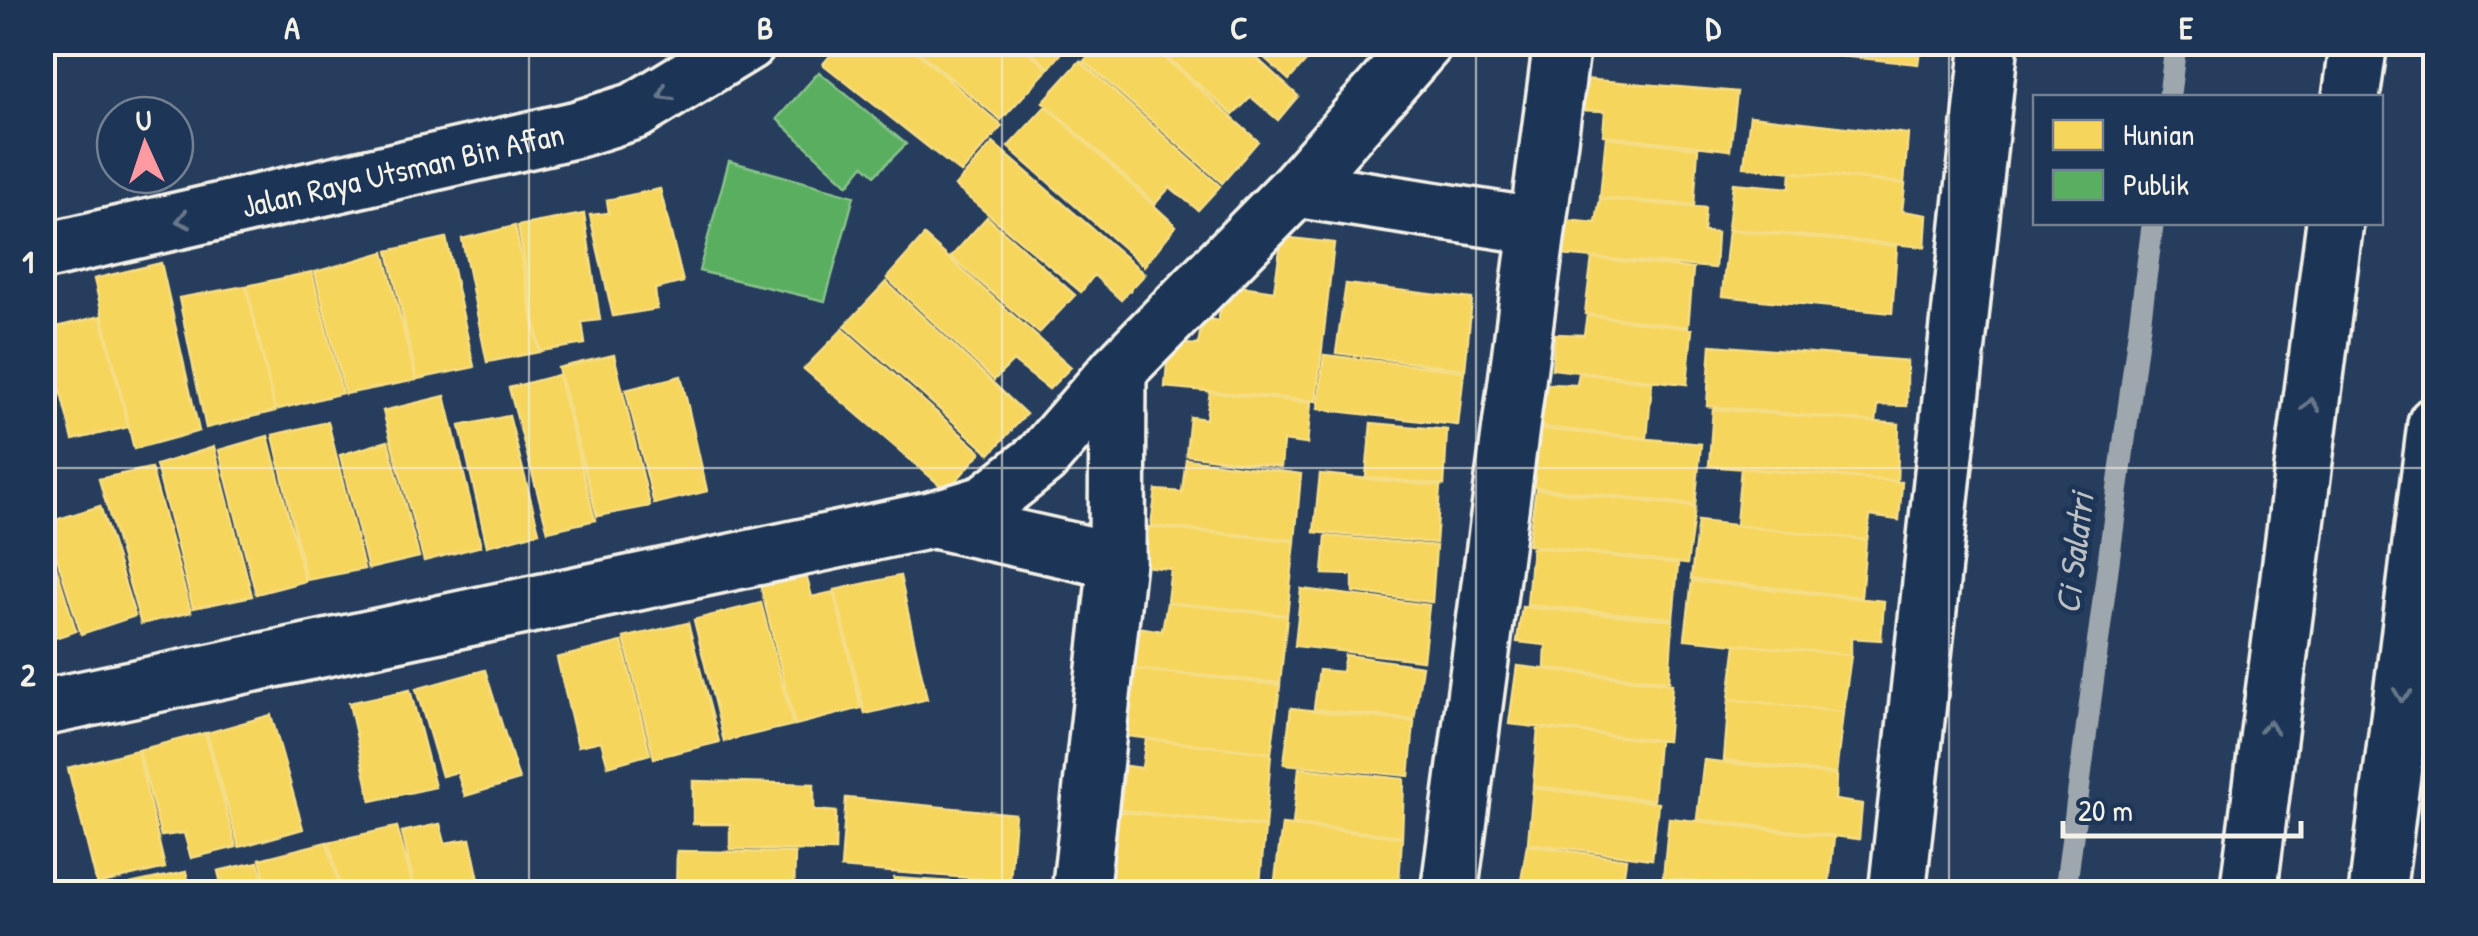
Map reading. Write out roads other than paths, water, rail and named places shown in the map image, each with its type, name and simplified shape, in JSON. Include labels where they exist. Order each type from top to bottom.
[{"type":"street","name":"Jalan Raya Utsman Bin Affan","points":[[42,252],[578,130],[635,111],[748,42]]},
{"type":"street","points":[[42,708],[931,520],[984,504],[1042,458],[1118,370],[1296,189],[1426,42]]},
{"type":"street","points":[[1449,894],[1562,42]]},
{"type":"street","points":[[1897,894],[1990,42]]},
{"type":"street","points":[[2352,95],[2359,42]]},
{"type":"street","points":[[1296,189],[1535,226]]},
{"type":"street","points":[[2248,894],[2335,225]]},
{"type":"street","points":[[1080,894],[1116,561],[1118,370]]},
{"type":"street","points":[[2377,894],[2436,424]]},
{"type":"street","points":[[931,520],[1116,561]]},
{"type":"waterway","name":"Ci Salatri","points":[[2169,95],[2176,42]]},
{"type":"waterway","name":"Ci Salatri","points":[[2065,894],[2153,225]]}]
